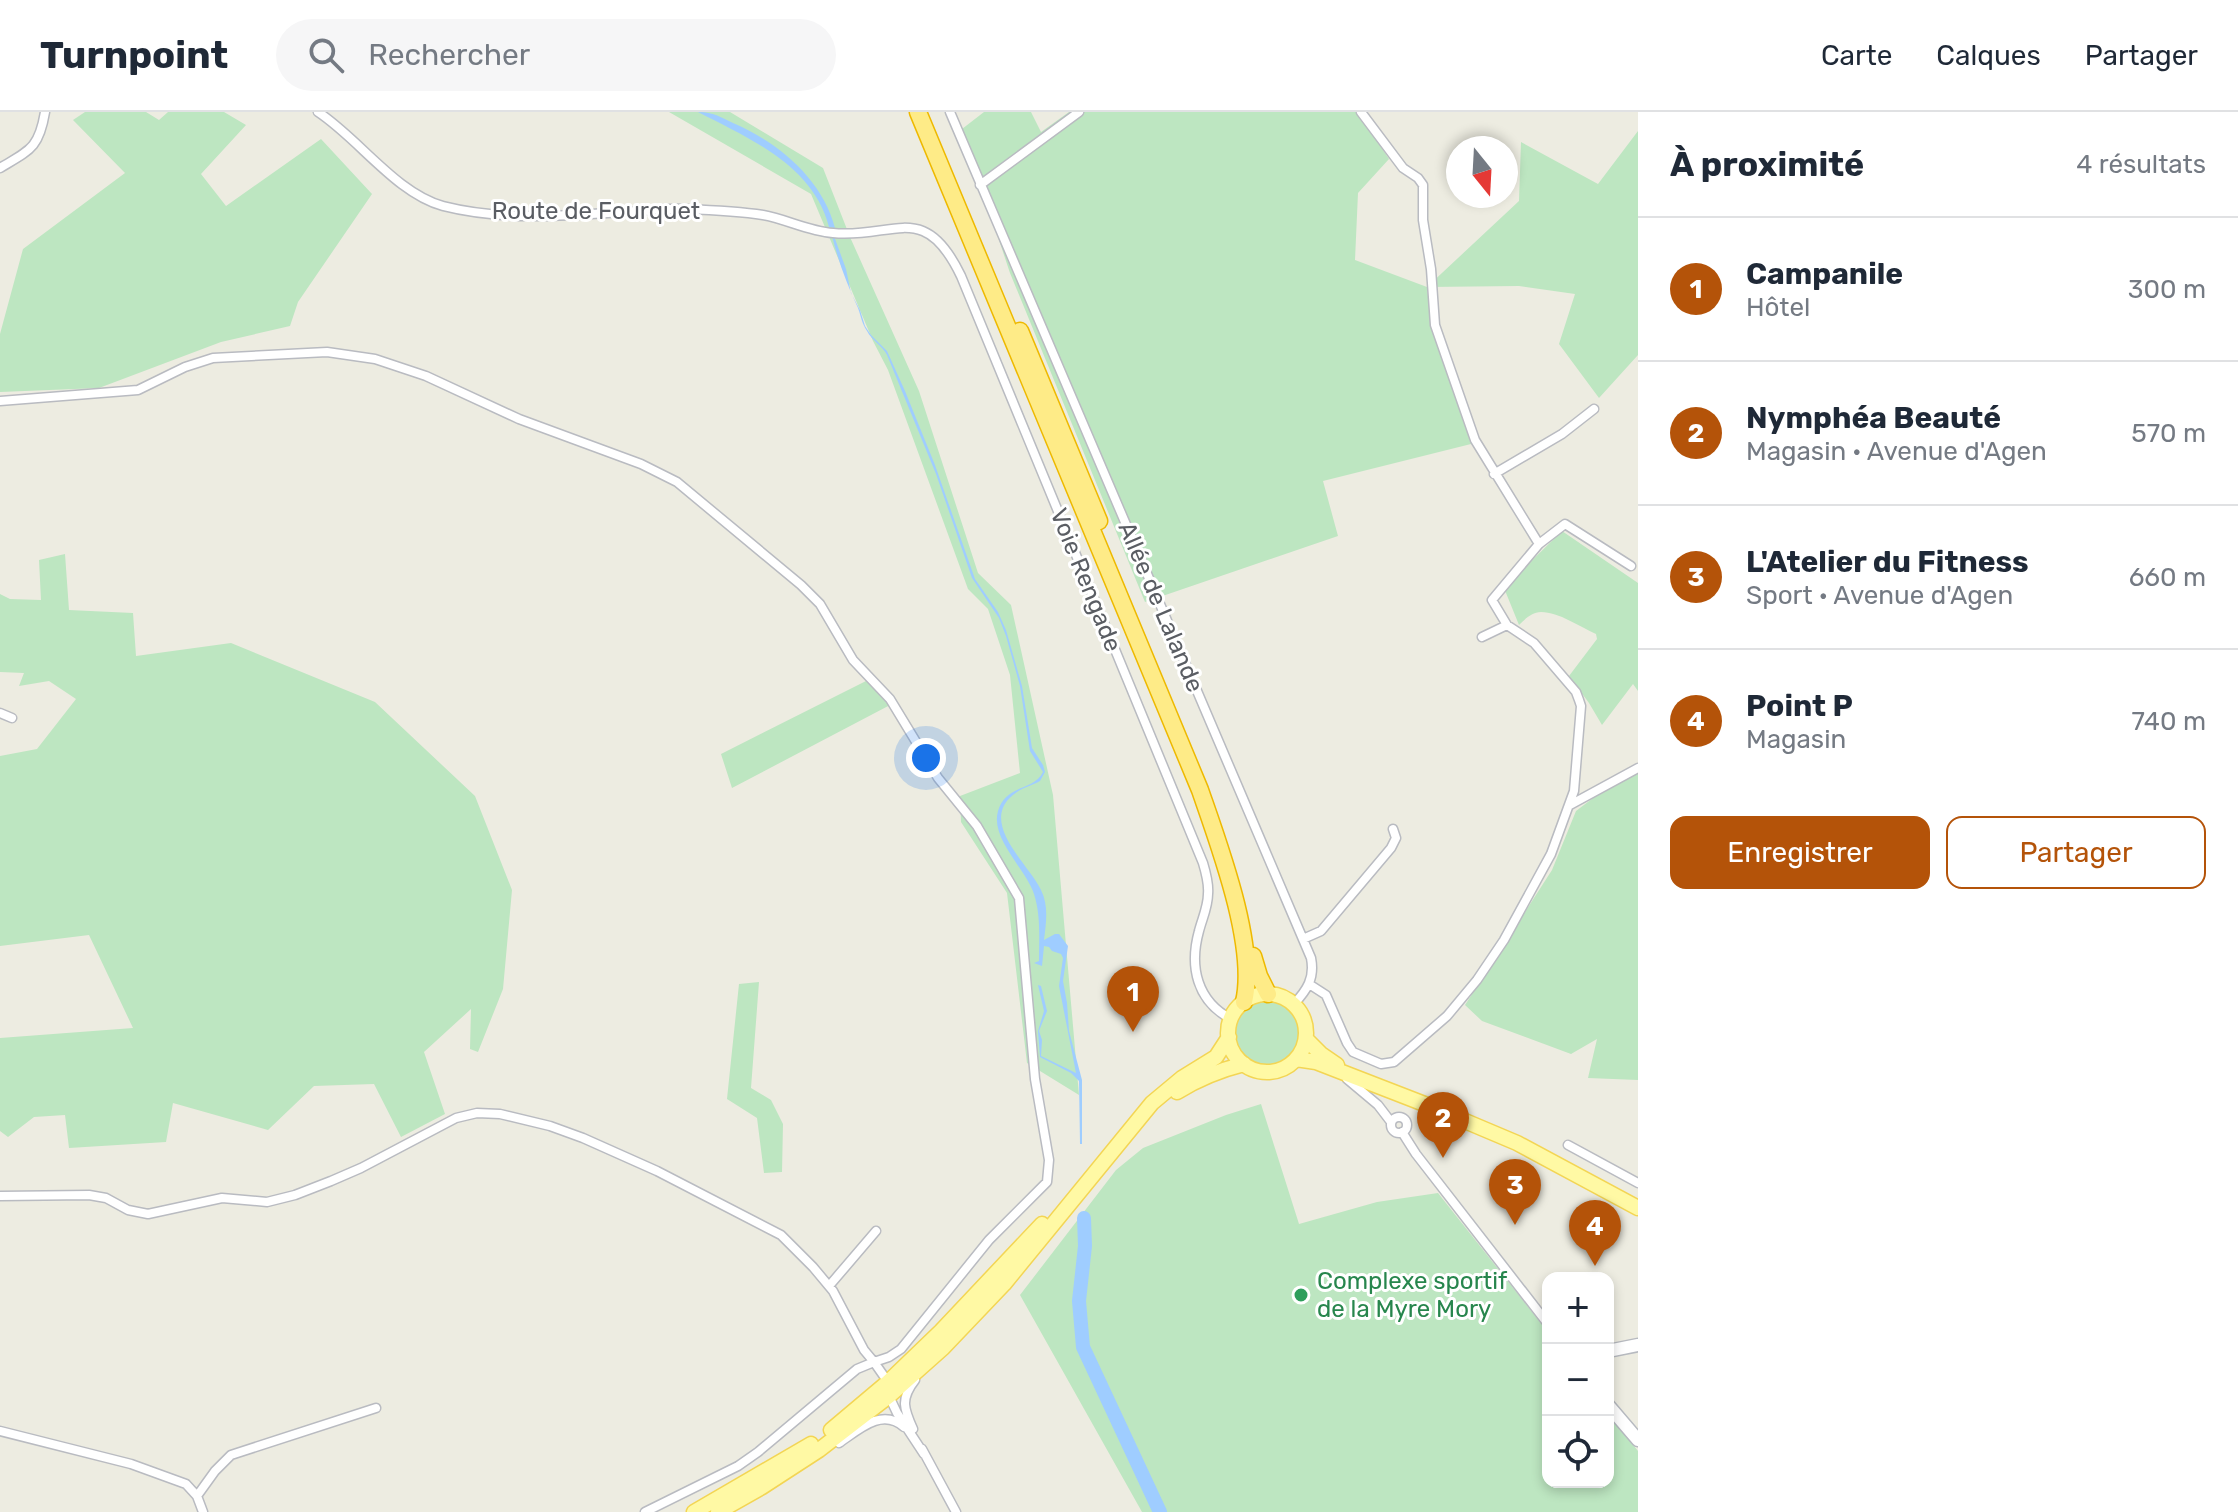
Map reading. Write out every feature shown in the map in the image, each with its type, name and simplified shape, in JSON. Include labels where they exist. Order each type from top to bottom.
[{"type":"highway","points":[[918,112],[1200,790],[1243,941],[1248,985],[1244,1002]]},
{"type":"highway","points":[[929,112],[1209,787],[1229,850],[1255,965],[1268,994]]},
{"type":"main road","points":[[1268,994],[1294,1004],[1303,1018],[1306,1039],[1296,1059],[1279,1070],[1267,1072],[1255,1070],[1236,1057],[1229,1037],[1231,1019],[1244,1002],[1268,994]]},
{"type":"main road","points":[[694,1512],[800,1451],[932,1357],[1004,1284],[1152,1103],[1216,1057],[1229,1037]]},
{"type":"main road","points":[[1306,1039],[1321,1054],[1358,1079]]},
{"type":"main road","points":[[1296,1059],[1316,1062],[1517,1143],[1638,1208]]},
{"type":"main road","points":[[1132,1126],[1171,1095],[1196,1081],[1244,1064]]},
{"type":"main road","points":[[718,1512],[819,1450],[888,1389],[1101,1163]]},
{"type":"main road","points":[[1614,1350],[1638,1345]]},
{"type":"main road","points":[[1614,1412],[1638,1440]]},
{"type":"street","points":[[0,168],[23,155],[41,137],[45,112]]},
{"type":"street","name":"Route de Fourquet","points":[[318,112],[416,196],[443,206],[506,216],[567,216],[681,209],[711,211],[764,215],[810,229],[840,234],[904,227]]},
{"type":"street","name":"Allée de Lalande","points":[[950,112],[1303,939],[1313,966],[1309,984]]},
{"type":"street","points":[[980,185],[1079,112]]},
{"type":"street","points":[[1361,112],[1403,168],[1423,185],[1423,220],[1435,325],[1475,440],[1539,544]]},
{"type":"street","name":"Voie Rengade","points":[[904,227],[936,238],[949,253],[961,276],[1198,851],[1209,892],[1194,963],[1204,996],[1231,1019]]},
{"type":"street","points":[[0,401],[138,390],[185,367],[213,358],[327,352],[375,359],[426,376],[519,419],[637,463],[677,482],[820,604],[853,660],[890,699],[938,778],[977,826],[1019,898],[1035,1079],[1049,1160],[1047,1182],[989,1240],[901,1349],[857,1369],[738,1466],[645,1512]]},
{"type":"street","points":[[1494,474],[1562,434],[1594,409]]},
{"type":"street","points":[[1294,1004],[1309,984],[1326,995],[1353,1052],[1381,1064],[1394,1062],[1447,1016],[1477,980],[1504,940],[1551,854],[1574,791],[1581,706],[1576,692],[1534,643],[1507,625],[1492,600],[1539,544],[1565,524],[1631,566]]},
{"type":"street","points":[[1482,637],[1507,625]]},
{"type":"street","points":[[0,713],[12,718]]},
{"type":"street","points":[[1569,806],[1638,768]]},
{"type":"street","points":[[1303,939],[1321,931],[1391,848],[1396,838],[1393,829]]},
{"type":"street","points":[[1338,1071],[1378,1105],[1391,1122],[1399,1116],[1405,1120],[1407,1127],[1402,1132],[1416,1154],[1542,1316]]},
{"type":"street","points":[[0,1196],[89,1195],[106,1198],[137,1213],[148,1214],[222,1198],[267,1202],[361,1168],[456,1118],[488,1113],[550,1126],[671,1178],[781,1235],[829,1286],[956,1512]]},
{"type":"street","points":[[1568,1145],[1638,1183]]},
{"type":"street","points":[[829,1286],[876,1231]]},
{"type":"street","points":[[924,1454],[904,1410],[904,1399],[910,1385],[932,1357]]},
{"type":"street","points":[[197,1496],[231,1455],[376,1408]]},
{"type":"street","points":[[762,1487],[779,1481],[877,1420],[900,1423],[924,1454]]},
{"type":"street","points":[[0,1431],[131,1464],[186,1484],[197,1496],[203,1512]]},
{"type":"green space","points":[[85,112],[146,112],[159,120],[168,112],[224,112],[246,125],[201,174],[226,206],[321,139],[372,194],[298,302],[290,326],[221,342],[99,388],[0,392],[0,334],[23,249],[125,173],[73,120]]},
{"type":"green space","points":[[669,112],[730,112],[823,168],[850,237],[919,391],[978,573],[1011,605],[1053,795],[1079,1095],[1027,1063],[1007,893],[961,822],[960,796],[1020,773],[1010,675],[988,609],[968,589],[888,370],[811,194]]},
{"type":"green space","points":[[984,112],[1031,112],[1041,132],[1069,112],[1358,112],[1389,159],[1358,193],[1355,260],[1427,287],[1431,323],[1471,444],[1323,481],[1338,536],[1145,602],[1010,273],[962,129]]},
{"type":"green space","points":[[1638,131],[1638,355],[1599,398],[1559,344],[1575,294],[1519,286],[1427,287],[1512,208],[1518,208],[1521,142],[1598,184]]},
{"type":"green space","points":[[1562,531],[1638,583],[1638,691],[1633,684],[1602,725],[1569,676],[1597,639],[1596,634],[1562,617],[1541,612],[1526,618],[1519,625],[1504,588]]},
{"type":"green space","points":[[65,554],[69,610],[133,613],[136,656],[231,643],[375,702],[475,796],[512,890],[503,989],[478,1052],[470,1049],[471,1009],[424,1052],[445,1114],[401,1137],[374,1084],[314,1086],[268,1130],[173,1103],[166,1142],[69,1148],[65,1115],[34,1117],[8,1137],[0,1131],[0,1038],[133,1028],[89,935],[0,946],[0,756],[37,749],[76,699],[49,681],[19,686],[24,673],[0,672],[0,594],[10,599],[41,600],[39,560]]},
{"type":"green space","points":[[866,681],[892,704],[732,788],[721,754]]},
{"type":"green space","points":[[1638,772],[1638,1080],[1588,1078],[1597,1039],[1571,1054],[1482,1021],[1465,1005],[1552,870],[1576,811],[1601,792]]},
{"type":"green space","points":[[759,982],[751,1088],[771,1100],[783,1124],[782,1172],[764,1173],[757,1118],[727,1099],[739,984]]},
{"type":"green space","points":[[1267,1000],[1280,1003],[1290,1010],[1297,1020],[1300,1033],[1297,1046],[1290,1056],[1280,1063],[1267,1066],[1254,1063],[1244,1056],[1237,1046],[1234,1033],[1237,1020],[1244,1010],[1254,1003]]},
{"type":"green space","name":"Complexe sportif de la Myre Mory","points":[[1261,1104],[1299,1224],[1377,1202],[1438,1193],[1542,1324],[1542,1488],[1614,1488],[1614,1421],[1638,1451],[1638,1512],[1142,1512],[1020,1295],[1116,1170],[1143,1148]]},
{"type":"water","points":[[698,112],[720,117],[750,131],[782,152],[820,194],[835,228],[829,227],[821,205],[794,170],[758,144]]},
{"type":"water","points":[[832,236],[846,269],[851,292],[840,263]]},
{"type":"water","points":[[852,296],[865,326],[887,351],[905,391],[935,465],[975,579],[998,612],[1006,630],[1022,686],[1032,748],[1045,772],[1040,781],[1020,790],[1005,803],[1001,815],[1008,841],[1044,896],[1044,940],[1059,934],[1068,946],[1063,981],[1069,1031],[1082,1080],[1082,1144],[1079,1081],[1071,1073],[1040,1057],[1038,1031],[1044,1011],[1038,985],[1041,986],[1047,1011],[1039,1031],[1041,1056],[1076,1073],[1059,986],[1063,958],[1044,946],[1042,966],[1034,963],[1039,961],[1039,927],[1034,894],[1004,843],[997,822],[998,811],[1007,796],[1039,778],[1043,772],[1030,751],[1020,686],[999,618],[972,578],[936,474],[887,355],[865,328]]},
{"type":"waterway","points":[[1084,1218],[1085,1246],[1079,1301],[1083,1347],[1160,1512]]},
{"type":"place","name":"Campanile","points":[[1133,1032]]},
{"type":"place","name":"Nymphéa Beauté","points":[[1443,1158]]},
{"type":"place","name":"L'Atelier du Fitness","points":[[1515,1225]]},
{"type":"place","name":"Point P","points":[[1595,1266]]},
{"type":"place","name":"Complexe sportif de la Myre Mory","points":[[1301,1295]]}]
